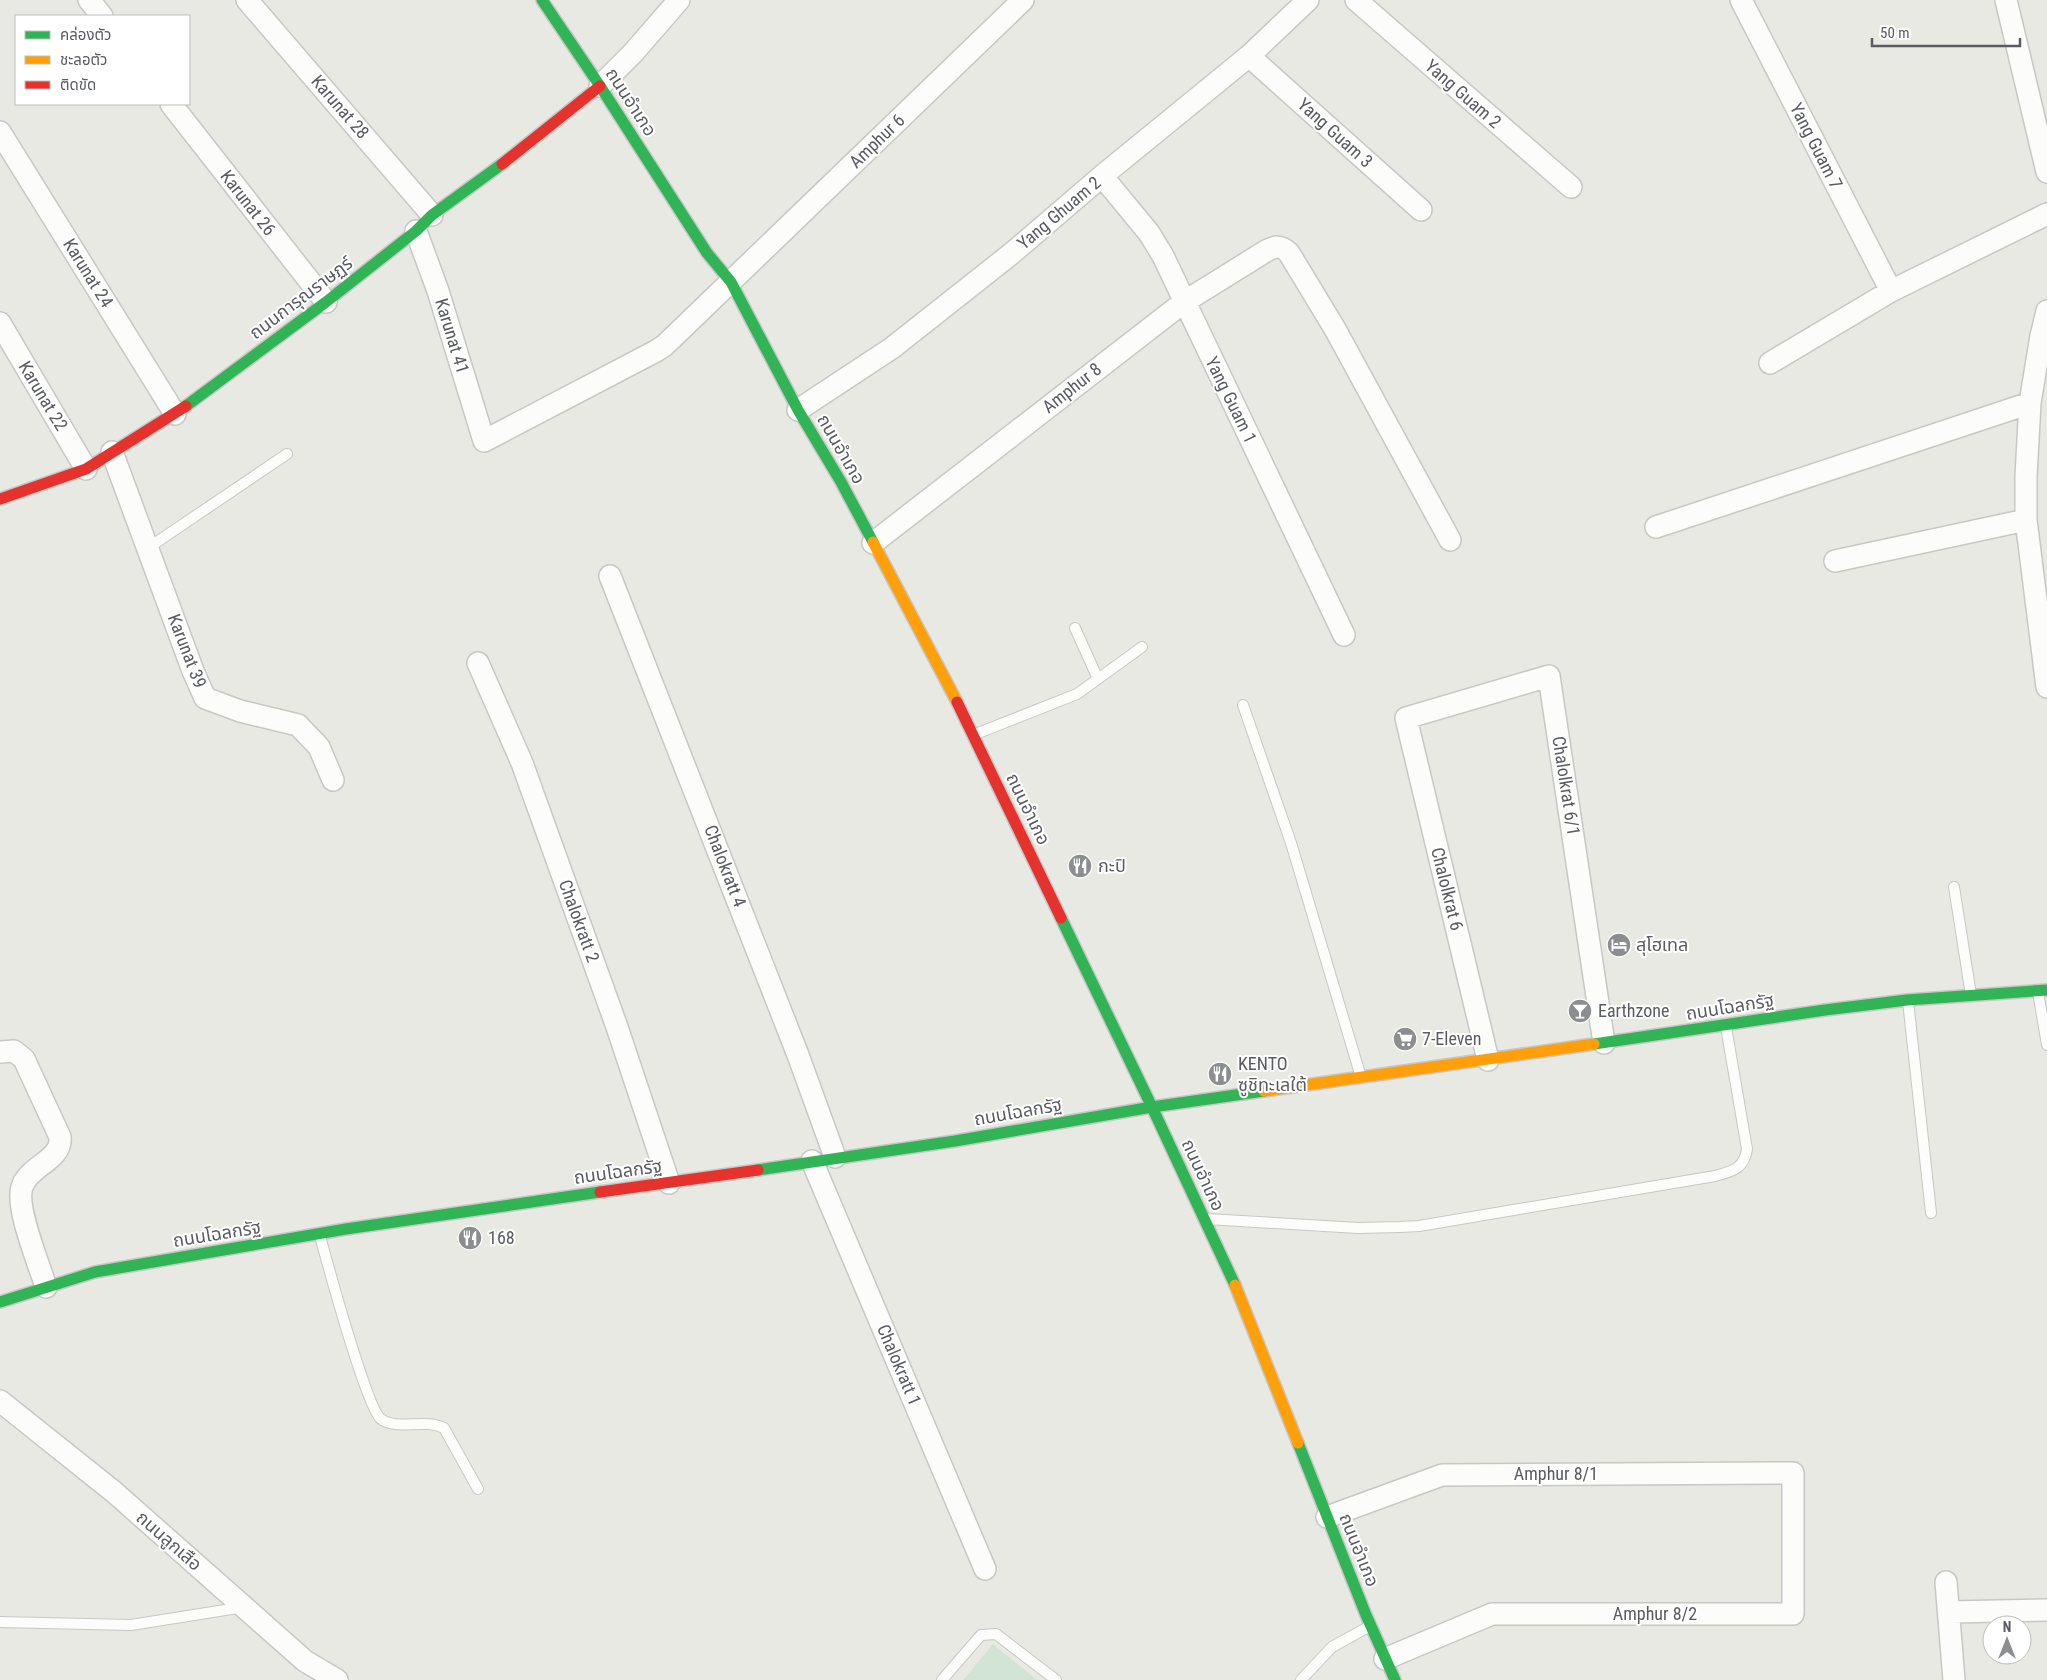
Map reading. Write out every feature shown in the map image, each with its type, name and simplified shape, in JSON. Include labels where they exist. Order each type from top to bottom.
[{"type":"street","points":[[89,0],[101,15]]},
{"type":"street","name":"Karunat 28","points":[[247,0],[432,215]]},
{"type":"street","name":"ถนนอำเภอ","points":[[542,0],[600,86],[706,253],[731,282],[798,410],[841,482],[943,673],[1152,1107],[1243,1302],[1370,1626],[1394,1680]]},
{"type":"street","points":[[600,86],[680,0]]},
{"type":"street","name":"Amphur 6","points":[[484,441],[656,351],[731,282],[1023,0]]},
{"type":"street","name":"Yang Ghuam 2","points":[[798,410],[892,348],[1011,254],[1102,176],[1249,56],[1308,0]]},
{"type":"street","name":"Yang Guam 2","points":[[1356,0],[1571,187]]},
{"type":"street","name":"Yang Guam 7","points":[[1741,0],[1890,291]]},
{"type":"street","points":[[2006,0],[2047,172]]},
{"type":"street","name":"Yang Guam 3","points":[[1249,56],[1421,210]]},
{"type":"street","name":"ถนนการุณราษฏร์","points":[[0,499],[86,468],[176,414],[326,302],[416,231],[432,215],[504,162],[600,86]]},
{"type":"street","name":"Karunat 26","points":[[171,105],[326,302]]},
{"type":"street","name":"Karunat 24","points":[[0,132],[176,414]]},
{"type":"street","name":"Yang Guam 1","points":[[1102,176],[1149,233],[1163,256],[1344,636]]},
{"type":"street","points":[[1770,363],[1890,291],[2047,214]]},
{"type":"street","name":"Karunat 41","points":[[416,231],[438,291],[484,441]]},
{"type":"street","name":"Amphur 8","points":[[873,543],[1184,302],[1266,251],[1280,247],[1289,253],[1335,329],[1450,540]]},
{"type":"street","points":[[2047,311],[2030,402],[2026,476],[2026,520],[2047,687]]},
{"type":"street","name":"Karunat 22","points":[[0,323],[86,468]]},
{"type":"street","points":[[1656,527],[2030,402]]},
{"type":"street","name":"Karunat 39","points":[[112,452],[193,671],[205,698],[240,711],[298,725],[319,747],[333,780]]},
{"type":"street","points":[[1835,561],[2026,520]]},
{"type":"street","name":"Chalokratt 4","points":[[610,576],[795,1045],[836,1157]]},
{"type":"street","name":"Chalokratt 2","points":[[478,663],[522,763],[617,1027],[669,1183]]},
{"type":"street","name":"Chalolkrat 6/1","points":[[1406,718],[1549,676],[1604,1044]]},
{"type":"street","name":"Chalolkrat 6","points":[[1406,718],[1488,1060]]},
{"type":"street","name":"ถนนโฉลกรัฐ","points":[[0,1302],[95,1272],[346,1229],[955,1141],[1152,1107],[1604,1044],[1825,1010],[1907,1000],[2042,991]]},
{"type":"street","points":[[0,1052],[14,1051],[24,1059],[60,1140],[56,1153],[28,1175],[21,1188],[25,1222],[46,1286]]},
{"type":"street","name":"Chalokratt 1","points":[[812,1161],[985,1570]]},
{"type":"street","name":"ถนนลูกเสือ","points":[[0,1402],[114,1492],[305,1661],[338,1680]]},
{"type":"street","name":"Amphur 8/1","points":[[1327,1517],[1442,1475],[1793,1473]]},
{"type":"street","name":"Amphur 8/2","points":[[1385,1659],[1492,1614],[1793,1614],[1793,1473]]},
{"type":"street","points":[[1946,1582],[1954,1680]]},
{"type":"street","points":[[1949,1612],[2047,1610]]},
{"type":"lane","points":[[148,548],[288,454]]},
{"type":"lane","points":[[1075,628],[1098,679]]},
{"type":"lane","points":[[973,735],[1077,694],[1142,647]]},
{"type":"lane","points":[[1243,705],[1291,843],[1362,1078]]},
{"type":"lane","points":[[1954,887],[1971,996]]},
{"type":"lane","points":[[2042,991],[2047,1045]]},
{"type":"lane","points":[[1907,1000],[1931,1213]]},
{"type":"lane","points":[[1204,1218],[1349,1228],[1380,1229],[1410,1227],[1715,1176],[1737,1169],[1741,1166],[1747,1149],[1726,1026]]},
{"type":"lane","points":[[319,1235],[355,1354],[380,1419],[389,1423],[399,1424],[436,1424],[444,1428],[478,1489]]},
{"type":"lane","points":[[0,1622],[131,1625],[245,1607]]},
{"type":"lane","points":[[1308,1677],[1332,1647],[1370,1626]]},
{"type":"lane","points":[[942,1680],[981,1635],[986,1634],[996,1634],[1056,1680]]},
{"type":"green space","points":[[993,1644],[1037,1680],[963,1680]]},
{"type":"traffic: fast","points":[[542,0],[600,86],[707,253],[731,282],[798,410],[841,482],[873,542]]},
{"type":"traffic: fast","points":[[186,406],[326,302],[416,231],[432,215],[502,164]]},
{"type":"traffic: fast","points":[[1061,918],[1235,1285]]},
{"type":"traffic: fast","points":[[1594,1044],[1825,1010],[1907,1000],[2047,990]]},
{"type":"traffic: fast","points":[[758,1170],[955,1141],[1152,1107],[1264,1091]]},
{"type":"traffic: fast","points":[[0,1302],[95,1272],[346,1229],[600,1192]]},
{"type":"traffic: fast","points":[[1298,1443],[1366,1615],[1395,1680]]},
{"type":"traffic: slow","points":[[873,542],[957,702]]},
{"type":"traffic: slow","points":[[1264,1091],[1594,1044]]},
{"type":"traffic: slow","points":[[1235,1285],[1298,1443]]},
{"type":"traffic: jam","points":[[502,164],[600,86]]},
{"type":"traffic: jam","points":[[0,499],[86,469],[186,406]]},
{"type":"traffic: jam","points":[[957,702],[1061,918]]},
{"type":"traffic: jam","points":[[600,1192],[758,1170]]},
{"type":"place","name":"กะปิ","points":[[1080,866]]},
{"type":"place","name":"สุโฮเทล","points":[[1619,945]]},
{"type":"place","name":"Earthzone","points":[[1580,1011]]},
{"type":"place","name":"7-Eleven","points":[[1405,1039]]},
{"type":"place","name":"KENTO ซูชิทะเลใต้","points":[[1220,1074]]},
{"type":"place","name":"168","points":[[470,1238]]}]
